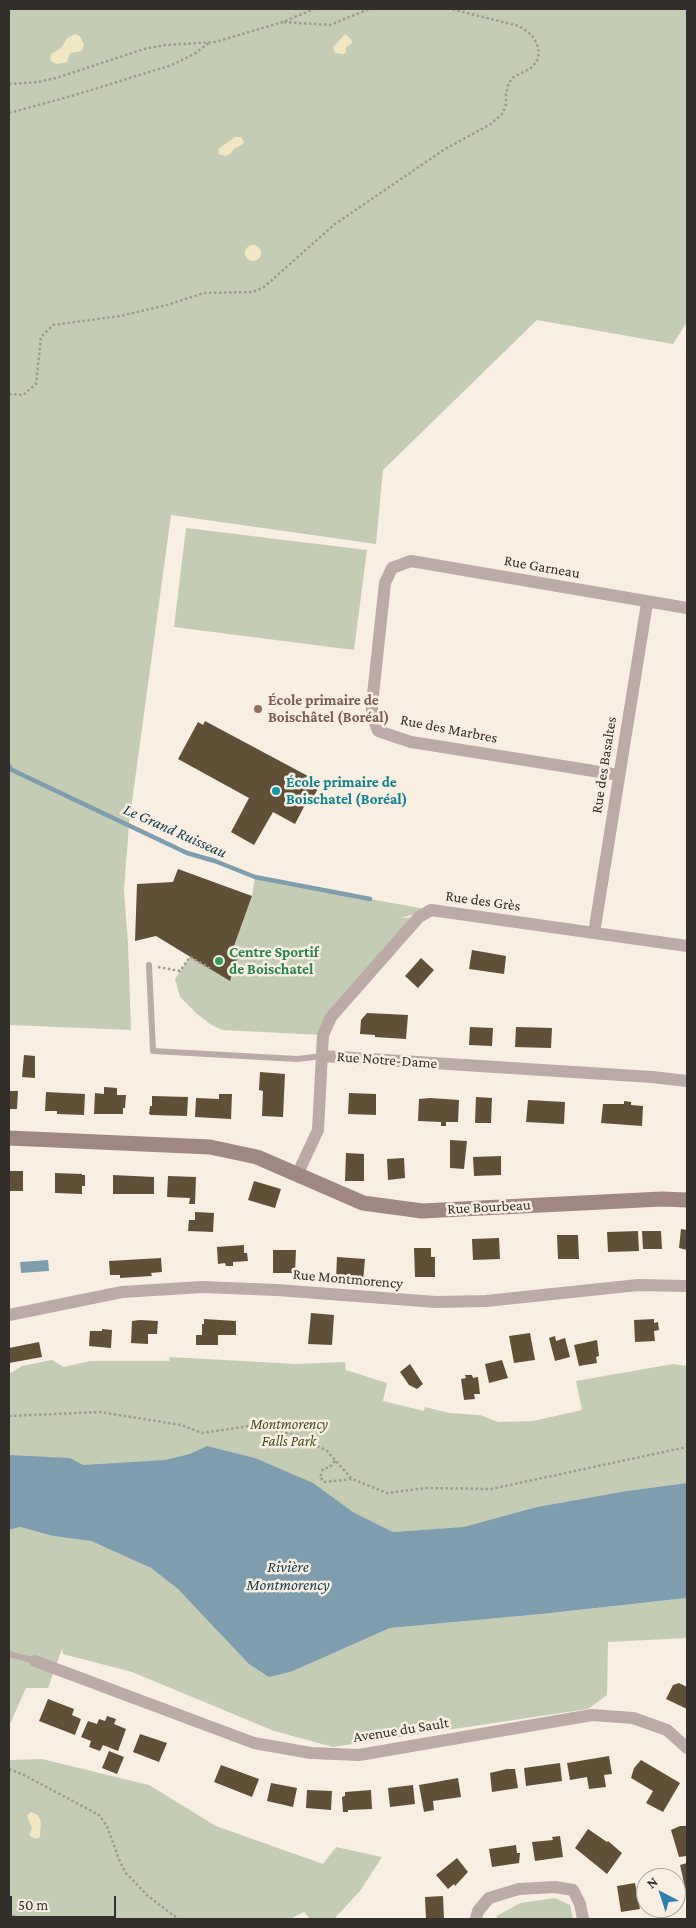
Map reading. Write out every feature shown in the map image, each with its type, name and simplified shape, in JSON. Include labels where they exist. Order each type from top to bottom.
[{"type":"street","name":"Rue Garneau","points":[[392,568],[411,561],[687,608]]},
{"type":"street","name":"Rue des Marbres","points":[[392,568],[385,582],[372,704],[372,715],[378,730],[410,742],[619,775]]},
{"type":"street","name":"Rue des Basaltes","points":[[594,932],[646,602]]},
{"type":"street","name":"Rue des Grès","points":[[323,1056],[323,1035],[331,1017],[419,917],[431,910],[687,946]]},
{"type":"street","name":"Rue Notre-Dame","points":[[297,1175],[318,1130],[323,1056],[652,1077],[687,1081]]},
{"type":"street","points":[[9,1138],[210,1147],[257,1157],[297,1175]]},
{"type":"street","name":"Rue Bourbeau","points":[[297,1175],[363,1202],[422,1210],[662,1198],[687,1200]]},
{"type":"street","name":"Rue Montmorency","points":[[9,1315],[122,1292],[202,1287],[277,1290],[436,1302],[486,1301],[638,1285],[687,1286]]},
{"type":"street","name":"Avenue du Sault","points":[[35,1661],[254,1742],[311,1754],[359,1754],[592,1715],[633,1718],[667,1730],[687,1748]]},
{"type":"street","points":[[476,1919],[478,1911],[489,1898],[520,1889],[555,1887],[572,1890],[580,1904],[583,1919]]},
{"type":"lane","points":[[149,965],[153,1051],[297,1059],[323,1056]]},
{"type":"lane","points":[[9,1654],[35,1661]]},
{"type":"path","points":[[9,84],[38,82],[56,78],[144,49],[165,45],[210,42],[282,22],[314,9]]},
{"type":"path","points":[[351,9],[358,9]]},
{"type":"path","points":[[282,22],[330,25],[368,9]]},
{"type":"path","points":[[9,394],[23,395],[36,384],[42,338],[52,325],[120,316],[167,305],[204,292],[253,292],[264,287],[335,224],[445,149],[491,124],[503,113],[508,85],[512,78],[531,68],[537,61],[539,53],[538,44],[532,35],[519,26],[451,9]]},
{"type":"path","points":[[9,113],[69,97],[172,65],[194,54],[210,42]]},
{"type":"path","points":[[149,965],[180,971],[190,956],[211,969]]},
{"type":"path","points":[[9,1416],[100,1412],[180,1425],[202,1433],[249,1426],[297,1435],[328,1451],[352,1479],[387,1493],[426,1488],[491,1489],[687,1446]]},
{"type":"path","points":[[335,1460],[334,1464],[323,1469],[320,1477],[324,1482],[352,1479]]},
{"type":"path","points":[[9,1769],[99,1815],[107,1826],[126,1873],[148,1896],[178,1919]]},
{"type":"path","points":[[9,1912],[17,1919]]},
{"type":"green space","points":[[9,9],[687,9],[687,322],[673,344],[537,320],[383,470],[376,544],[171,515],[129,824],[124,890],[131,1030],[9,1025]]},
{"type":"green space","points":[[186,528],[367,550],[354,650],[174,627]]},
{"type":"green space","points":[[255,877],[431,910],[400,918],[419,917],[323,1035],[222,1030],[210,1024],[196,1013],[180,997],[175,979],[190,957],[231,980],[241,949],[234,946],[252,896]]},
{"type":"green space","name":"Montmorency Falls Park","points":[[170,1357],[296,1364],[345,1362],[346,1370],[387,1383],[383,1401],[424,1411],[425,1407],[449,1413],[480,1415],[498,1422],[533,1421],[582,1410],[576,1381],[673,1364],[687,1366],[687,1483],[626,1491],[537,1507],[488,1521],[483,1525],[457,1531],[454,1528],[393,1532],[353,1512],[337,1501],[9,1482],[9,1374],[22,1366],[52,1360],[64,1367],[90,1361],[169,1361]]},
{"type":"green space","points":[[20,1527],[53,1536],[91,1541],[151,1568],[293,1671],[390,1628],[687,1598],[687,1638],[608,1642],[607,1695],[588,1709],[333,1747],[274,1731],[132,1672],[63,1654],[62,1649],[48,1688],[26,1688],[9,1726],[9,1530]]},
{"type":"green space","points":[[42,1759],[149,1785],[216,1826],[323,1864],[336,1847],[382,1857],[360,1891],[334,1919],[310,1919],[304,1912],[290,1919],[9,1919],[9,1760]]},
{"type":"green space","points":[[555,1898],[570,1905],[573,1919],[496,1919],[497,1916],[520,1903]]},
{"type":"sand","points":[[75,34],[80,36],[84,45],[82,51],[70,53],[67,62],[57,64],[50,60],[51,54],[61,48],[67,38]]},
{"type":"sand","points":[[345,34],[351,39],[352,43],[346,47],[344,54],[335,53],[333,47]]},
{"type":"sand","points":[[235,137],[241,137],[244,142],[243,144],[235,148],[230,154],[225,156],[219,154],[218,149]]},
{"type":"sand","points":[[253,245],[261,253],[253,261],[245,253]]},
{"type":"sand","points":[[31,1812],[38,1815],[41,1822],[40,1837],[37,1839],[29,1834],[32,1828],[27,1815]]},
{"type":"water","points":[[48,1260],[49,1271],[21,1273],[20,1262]]},
{"type":"water","name":"Rivière Montmorency","points":[[207,1446],[255,1458],[313,1483],[353,1512],[393,1532],[464,1527],[537,1507],[626,1491],[687,1483],[687,1598],[390,1628],[293,1671],[269,1677],[249,1664],[177,1588],[151,1568],[91,1541],[53,1536],[20,1527],[9,1530],[9,1455],[70,1458],[83,1465],[165,1460],[190,1454]]},
{"type":"building","name":"École primaire de Boischatel (Boréal)","points":[[205,721],[321,783],[310,803],[307,801],[295,824],[273,812],[254,845],[231,832],[249,798],[178,759],[198,722],[203,725]]},
{"type":"building","points":[[178,869],[252,896],[234,946],[241,949],[230,981],[156,936],[135,941],[137,884],[173,882]]},
{"type":"building","points":[[472,950],[506,956],[504,974],[469,969]]},
{"type":"building","points":[[421,958],[434,970],[418,988],[405,976]]},
{"type":"building","points":[[367,1013],[408,1015],[406,1039],[360,1034],[361,1020]]},
{"type":"building","points":[[470,1027],[493,1028],[492,1046],[469,1045]]},
{"type":"building","points":[[516,1027],[552,1028],[551,1048],[515,1047]]},
{"type":"building","points":[[24,1055],[35,1056],[35,1078],[22,1077]]},
{"type":"building","points":[[260,1072],[285,1074],[283,1117],[262,1116],[263,1091],[259,1090]]},
{"type":"building","points":[[104,1087],[117,1088],[117,1095],[126,1095],[123,1114],[94,1114],[95,1093],[104,1094]]},
{"type":"building","points":[[9,1091],[18,1091],[17,1109],[9,1109]]},
{"type":"building","points":[[46,1092],[85,1094],[84,1115],[57,1114],[57,1111],[45,1111]]},
{"type":"building","points":[[349,1093],[376,1094],[376,1115],[348,1114]]},
{"type":"building","points":[[219,1094],[232,1094],[231,1119],[195,1117],[196,1098],[219,1099]]},
{"type":"building","points":[[152,1096],[188,1097],[187,1116],[149,1114],[150,1106],[152,1106]]},
{"type":"building","points":[[476,1097],[492,1098],[491,1123],[475,1123]]},
{"type":"building","points":[[419,1099],[459,1100],[458,1122],[446,1122],[446,1126],[441,1126],[441,1122],[418,1121]]},
{"type":"building","points":[[528,1100],[565,1102],[564,1124],[526,1122]]},
{"type":"building","points":[[624,1101],[631,1102],[631,1105],[643,1106],[642,1126],[601,1123],[603,1104],[624,1104]]},
{"type":"building","points":[[450,1140],[467,1141],[464,1169],[450,1168]]},
{"type":"building","points":[[346,1153],[364,1154],[364,1181],[345,1181]]},
{"type":"building","points":[[501,1156],[501,1175],[474,1176],[473,1157]]},
{"type":"building","points":[[404,1158],[405,1178],[388,1180],[387,1159]]},
{"type":"building","points":[[9,1171],[23,1171],[23,1191],[9,1191]]},
{"type":"building","points":[[55,1173],[85,1175],[85,1186],[82,1186],[82,1194],[55,1193]]},
{"type":"building","points":[[113,1175],[154,1177],[154,1194],[113,1194]]},
{"type":"building","points":[[168,1176],[196,1177],[195,1204],[189,1204],[190,1198],[167,1197]]},
{"type":"building","points":[[254,1181],[281,1189],[275,1208],[248,1200]]},
{"type":"building","points":[[195,1212],[214,1213],[213,1232],[188,1231],[189,1220],[195,1220]]},
{"type":"building","points":[[681,1229],[687,1230],[687,1250],[679,1248]]},
{"type":"building","points":[[638,1231],[639,1251],[608,1252],[607,1232]]},
{"type":"building","points":[[642,1231],[661,1231],[662,1249],[643,1249]]},
{"type":"building","points":[[557,1235],[578,1235],[579,1259],[558,1259]]},
{"type":"building","points":[[499,1238],[500,1259],[473,1260],[472,1239]]},
{"type":"building","points":[[244,1245],[244,1253],[247,1253],[248,1261],[233,1262],[233,1266],[226,1266],[225,1263],[218,1264],[217,1247]]},
{"type":"building","points":[[414,1248],[431,1248],[431,1257],[435,1257],[435,1277],[415,1277]]},
{"type":"building","points":[[273,1250],[296,1250],[295,1273],[273,1273]]},
{"type":"building","points":[[337,1257],[365,1259],[363,1281],[336,1279]]},
{"type":"building","points":[[161,1258],[162,1272],[151,1273],[152,1276],[120,1278],[120,1275],[110,1275],[109,1261]]},
{"type":"building","points":[[311,1313],[334,1315],[332,1345],[308,1344]]},
{"type":"building","points":[[204,1319],[236,1321],[236,1335],[218,1335],[218,1345],[196,1345],[196,1335],[202,1335]]},
{"type":"building","points":[[654,1319],[654,1323],[658,1322],[659,1330],[654,1331],[655,1341],[635,1342],[634,1320]]},
{"type":"building","points":[[132,1321],[158,1321],[157,1334],[148,1334],[148,1344],[131,1343]]},
{"type":"building","points":[[102,1329],[112,1330],[111,1348],[89,1346],[90,1331],[102,1331]]},
{"type":"building","points":[[530,1333],[535,1360],[514,1363],[509,1336]]},
{"type":"building","points":[[555,1336],[556,1341],[565,1338],[570,1357],[555,1361],[549,1338]]},
{"type":"building","points":[[597,1340],[599,1356],[596,1357],[597,1363],[579,1366],[574,1345]]},
{"type":"building","points":[[39,1342],[42,1357],[9,1363],[9,1348]]},
{"type":"building","points":[[502,1360],[508,1378],[489,1383],[485,1364]]},
{"type":"building","points":[[410,1364],[423,1384],[417,1389],[409,1385],[400,1372]]},
{"type":"building","points":[[465,1375],[472,1375],[473,1378],[478,1377],[480,1394],[474,1394],[475,1399],[464,1400],[461,1379],[466,1378]]},
{"type":"building","points":[[679,1683],[687,1687],[687,1709],[666,1699],[673,1685]]},
{"type":"building","points":[[48,1699],[74,1709],[72,1715],[81,1719],[75,1735],[39,1721]]},
{"type":"building","points":[[107,1716],[116,1719],[114,1724],[126,1729],[118,1751],[103,1745],[100,1751],[89,1747],[91,1741],[81,1737],[88,1721],[97,1724],[99,1719],[105,1721]]},
{"type":"building","points":[[140,1734],[167,1743],[159,1762],[133,1752]]},
{"type":"building","points":[[109,1751],[124,1757],[117,1774],[102,1768]]},
{"type":"building","points":[[609,1756],[612,1774],[604,1775],[606,1787],[589,1789],[587,1777],[570,1780],[567,1763]]},
{"type":"building","points":[[641,1760],[680,1783],[663,1812],[646,1803],[653,1791],[631,1778],[634,1768]]},
{"type":"building","points":[[560,1763],[562,1781],[526,1786],[524,1768]]},
{"type":"building","points":[[221,1765],[259,1779],[252,1797],[214,1782]]},
{"type":"building","points":[[515,1769],[518,1788],[492,1792],[490,1773]]},
{"type":"building","points":[[458,1778],[461,1797],[433,1801],[434,1810],[424,1812],[419,1785]]},
{"type":"building","points":[[271,1783],[297,1788],[293,1807],[267,1801]]},
{"type":"building","points":[[413,1785],[415,1804],[390,1807],[388,1788]]},
{"type":"building","points":[[307,1790],[332,1791],[331,1810],[306,1808]]},
{"type":"building","points":[[371,1790],[372,1809],[343,1812],[342,1797],[345,1796],[345,1792]]},
{"type":"building","points":[[680,1826],[687,1826],[687,1856],[679,1857],[671,1830]]},
{"type":"building","points":[[588,1829],[608,1841],[622,1853],[607,1874],[575,1848]]},
{"type":"building","points":[[560,1836],[563,1857],[535,1861],[532,1842],[553,1840],[552,1837]]},
{"type":"building","points":[[516,1845],[517,1853],[520,1853],[519,1863],[492,1867],[489,1849]]},
{"type":"building","points":[[457,1858],[468,1872],[455,1886],[454,1884],[448,1889],[436,1875]]},
{"type":"building","points":[[687,1863],[687,1892],[686,1868],[681,1868],[680,1865]]},
{"type":"building","points":[[635,1883],[636,1910],[621,1912],[617,1886]]},
{"type":"building","points":[[443,1896],[444,1919],[426,1919],[425,1897]]},
{"type":"waterway","name":"Le Grand Ruisseau","points":[[9,766],[12,770],[187,853],[215,861],[255,877],[370,899]]},
{"type":"place","name":"École primaire de Boischâtel (Boréal)","points":[[258,709]]},
{"type":"place","name":"École primaire de Boischatel (Boréal)","points":[[276,791]]},
{"type":"place","name":"Centre Sportif de Boischatel","points":[[219,961]]}]
